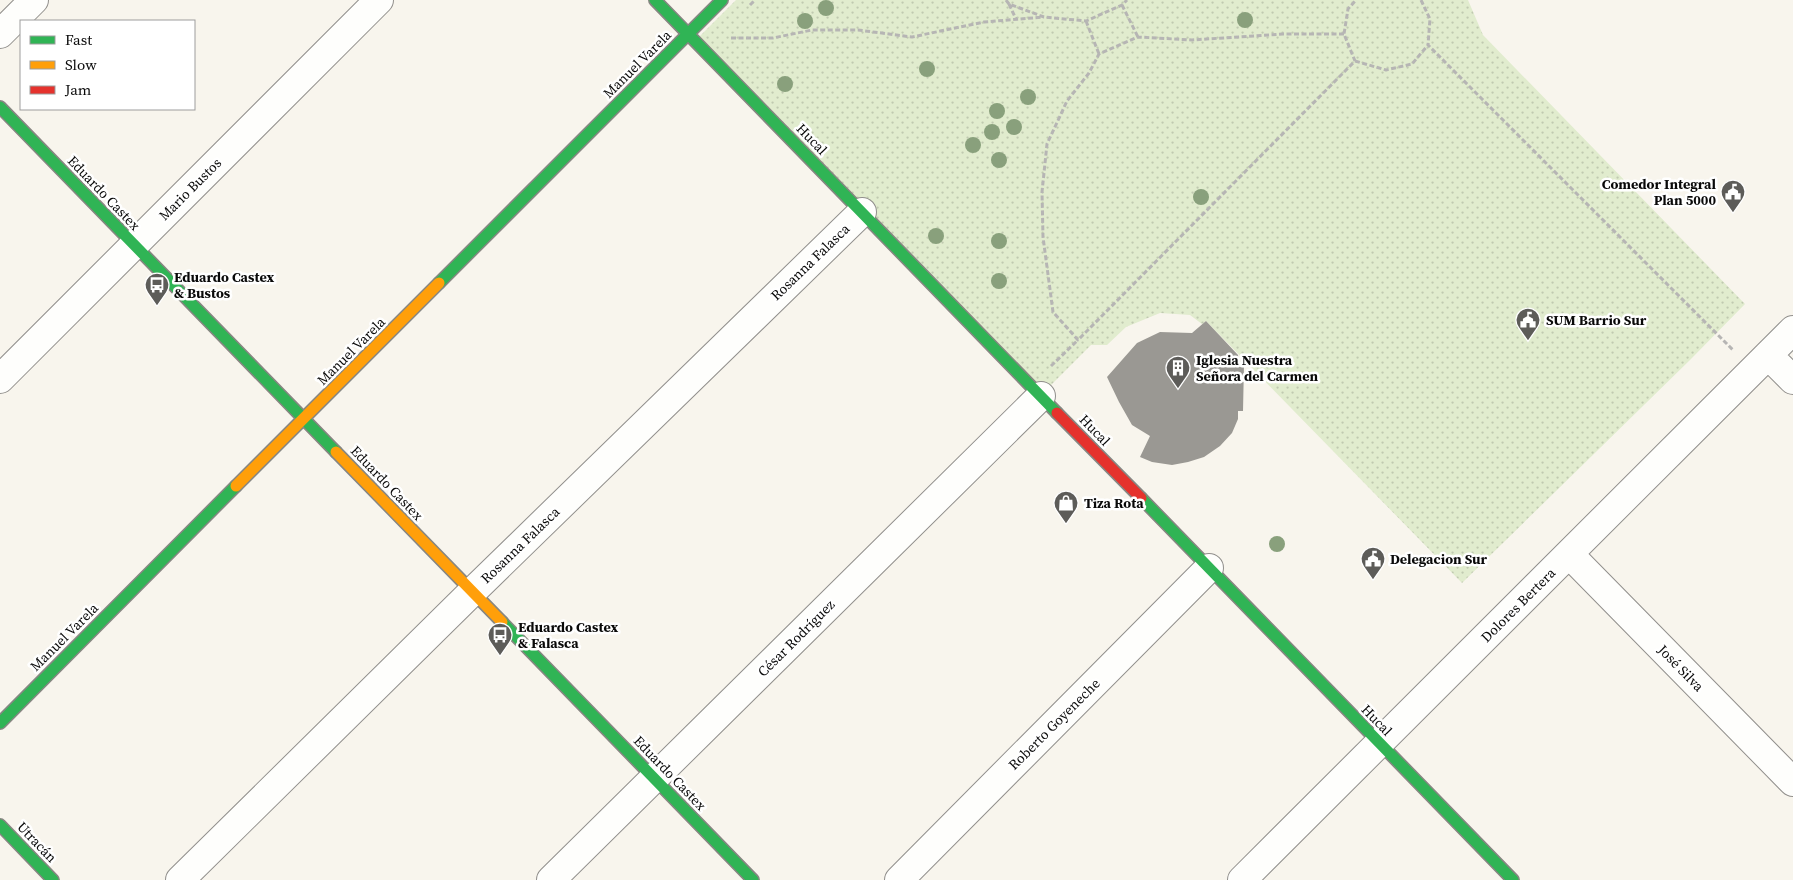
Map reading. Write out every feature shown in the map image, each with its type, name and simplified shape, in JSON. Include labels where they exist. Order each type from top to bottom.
[{"type":"street","points":[[0,34],[34,0]]},
{"type":"street","name":"Mario Bustos","points":[[0,379],[379,0]]},
{"type":"street","name":"Hucal","points":[[655,0],[1513,880]]},
{"type":"street","name":"Manuel Varela","points":[[0,723],[722,0]]},
{"type":"street","name":"Eduardo Castex","points":[[0,107],[753,880]]},
{"type":"street","name":"Rosanna Falasca","points":[[180,880],[862,212]]},
{"type":"street","name":"Dolores Bertera","points":[[1242,880],[1793,330]]},
{"type":"street","points":[[1761,362],[1793,380]]},
{"type":"street","name":"César Rodríguez","points":[[551,880],[1041,396]]},
{"type":"street","name":"José Silva","points":[[1569,554],[1793,782]]},
{"type":"street","name":"Roberto Goyeneche","points":[[899,880],[1209,568]]},
{"type":"street","name":"Utracán","points":[[0,825],[53,880]]},
{"type":"path","points":[[1006,0],[1016,19]]},
{"type":"path","points":[[725,38],[773,38],[812,30],[858,30],[912,37],[984,22],[1044,17],[1086,20],[1122,5],[1127,0]]},
{"type":"path","points":[[1355,62],[1344,34],[1348,9],[1356,0]]},
{"type":"path","points":[[1355,62],[1386,70],[1412,64],[1428,45],[1430,19],[1420,0]]},
{"type":"path","points":[[1009,4],[1044,17]]},
{"type":"path","points":[[1122,5],[1138,37]]},
{"type":"path","points":[[1086,20],[1099,54]]},
{"type":"path","points":[[1344,34],[1283,34],[1192,40],[1138,37],[1099,54],[1088,73],[1067,101],[1047,144],[1042,192],[1043,237],[1053,312],[1078,340],[1355,62]]},
{"type":"path","points":[[1428,45],[1761,362]]},
{"type":"green space","points":[[736,0],[1468,0],[1483,35],[1745,304],[1462,583],[1206,321],[1202,324],[1190,315],[1160,313],[1126,327],[1107,345],[1091,345],[1044,392],[697,39]]},
{"type":"building","name":"Iglesia Nuestra Señora del Carmen","points":[[1206,321],[1238,355],[1239,364],[1244,364],[1243,411],[1238,411],[1238,419],[1232,433],[1220,446],[1204,457],[1172,465],[1152,462],[1140,457],[1150,436],[1132,425],[1107,377],[1137,343],[1160,332],[1192,333]]},
{"type":"traffic: fast","points":[[655,0],[1057,413]]},
{"type":"traffic: fast","points":[[439,283],[722,0]]},
{"type":"traffic: fast","points":[[0,107],[336,452]]},
{"type":"traffic: fast","points":[[0,723],[236,486]]},
{"type":"traffic: fast","points":[[1141,498],[1513,880]]},
{"type":"traffic: fast","points":[[502,622],[753,880]]},
{"type":"traffic: fast","points":[[0,825],[53,880]]},
{"type":"traffic: slow","points":[[236,486],[439,283]]},
{"type":"traffic: slow","points":[[336,452],[502,622]]},
{"type":"traffic: jam","points":[[1057,413],[1141,498]]},
{"type":"place","name":"Comedor Integral Plan 5000","points":[[1733,213]]},
{"type":"place","name":"Eduardo Castex & Bustos","points":[[157,306]]},
{"type":"place","name":"SUM Barrio Sur","points":[[1528,341]]},
{"type":"place","name":"Iglesia Nuestra Señora del Carmen","points":[[1178,389]]},
{"type":"place","name":"Tiza Rota","points":[[1066,524]]},
{"type":"place","name":"Delegacion Sur","points":[[1373,580]]},
{"type":"place","name":"Eduardo Castex & Falasca","points":[[500,656]]}]
